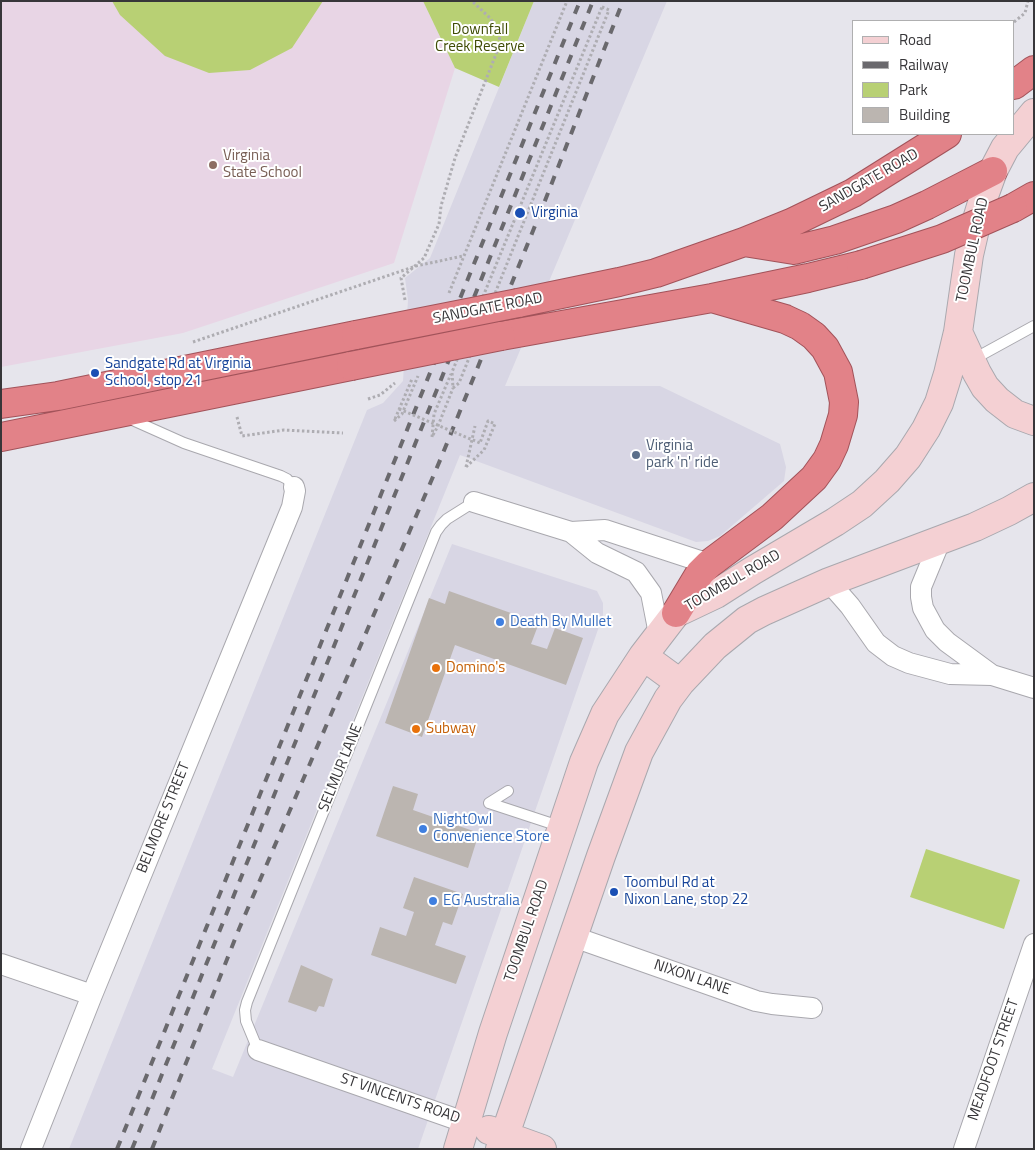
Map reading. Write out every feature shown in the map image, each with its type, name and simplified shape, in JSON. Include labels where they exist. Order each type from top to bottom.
[{"type":"highway","points":[[1015,84],[1034,70]]},
{"type":"highway","name":"SANDGATE ROAD","points":[[1,404],[58,396],[647,275],[684,264],[791,223],[853,193],[945,135]]},
{"type":"highway","points":[[744,242],[794,250],[835,240],[896,219],[993,171]]},
{"type":"highway","name":"SANDGATE ROAD","points":[[1,436],[119,414],[500,336],[712,298],[808,278],[942,239],[1023,202]]},
{"type":"highway","points":[[676,613],[700,573],[709,564],[772,517],[814,478],[827,460],[834,445],[843,415],[844,402],[838,372],[825,348],[814,336],[800,326],[785,319],[712,298]]},
{"type":"main road","name":"TOOMBUL ROAD","points":[[458,1149],[493,1033],[584,762],[605,714],[643,656],[676,613],[716,594],[752,570],[836,522],[862,504],[887,481],[908,457],[926,429],[939,403],[958,332],[969,255],[978,216],[993,171],[1005,148],[1034,113]]},
{"type":"main road","points":[[958,332],[985,387],[997,400],[1016,414],[1034,421]]},
{"type":"main road","points":[[503,1142],[600,856],[639,752],[668,699],[680,683],[715,646],[747,620],[829,582],[940,541],[1000,515],[1034,497]]},
{"type":"main road","points":[[643,656],[680,683]]},
{"type":"main road","name":"ST VINCENTS ROAD","points":[[467,1122],[503,1142],[542,1149]]},
{"type":"street","name":"BELMORE STREET","points":[[31,1149],[292,507],[294,487]]},
{"type":"street","points":[[474,502],[571,532],[605,530],[709,564]]},
{"type":"street","points":[[571,532],[597,553],[636,572],[651,594],[659,634]]},
{"type":"street","points":[[940,541],[921,587],[920,597],[923,608],[935,630],[947,642],[992,675]]},
{"type":"street","points":[[829,582],[850,606],[876,643],[893,656],[909,663],[950,674],[992,675],[1034,688]]},
{"type":"street","name":"NIXON LANE","points":[[574,937],[756,1001],[812,1008]]},
{"type":"street","name":"MEADFOOT STREET","points":[[964,1149],[1034,944]]},
{"type":"street","points":[[1,964],[92,995]]},
{"type":"street","name":"ST VINCENTS ROAD","points":[[258,1050],[467,1122]]},
{"type":"lane","points":[[972,360],[1034,326]]},
{"type":"lane","points":[[119,414],[184,443],[281,476],[287,479],[294,487]]},
{"type":"lane","name":"SELMUR LANE","points":[[258,1050],[246,1021],[245,1010],[247,1002],[436,532],[447,519],[474,502]]},
{"type":"lane","points":[[508,791],[489,803],[563,827]]},
{"type":"path","points":[[405,300],[401,278],[424,258],[439,224],[441,206],[455,158],[500,44],[499,32],[490,18],[472,1]]},
{"type":"path","points":[[448,294],[566,1]]},
{"type":"path","points":[[1015,21],[1024,13],[1028,1]]},
{"type":"path","points":[[452,372],[453,388],[432,437],[434,414],[602,7],[609,10],[459,383],[453,388]]},
{"type":"path","points":[[191,343],[416,266],[464,255]]},
{"type":"path","points":[[413,377],[394,421],[402,414],[419,372]]},
{"type":"path","points":[[399,409],[471,440],[480,443],[488,421],[495,424],[484,450],[466,467],[476,426],[471,440]]},
{"type":"path","points":[[237,417],[242,436],[284,430],[342,432]]},
{"type":"shaded area","name":"Virginia State School","points":[[1,1],[423,1],[455,68],[394,263],[183,333],[1,367]]},
{"type":"shaded area","points":[[534,1],[667,1],[505,386],[660,386],[780,444],[786,467],[784,481],[720,536],[708,541],[696,542],[460,455],[212,1069],[233,1077],[452,544],[597,591],[603,603],[603,615],[418,1149],[69,1149],[367,410],[383,403],[403,381],[408,300],[405,278],[430,258]]},
{"type":"green space","points":[[112,1],[323,1],[292,48],[250,70],[209,73],[165,56],[120,15]]},
{"type":"green space","name":"Downfall Creek Reserve","points":[[423,1],[534,1],[499,87],[455,68]]},
{"type":"green space","points":[[926,849],[1020,880],[1004,929],[910,897]]},
{"type":"building","points":[[449,591],[539,623],[531,644],[547,649],[555,628],[583,638],[566,685],[455,645],[422,737],[385,723],[429,598],[445,604]]},
{"type":"building","points":[[393,786],[418,794],[413,810],[479,833],[468,868],[376,836]]},
{"type":"building","points":[[414,877],[463,894],[452,925],[443,922],[435,945],[466,956],[456,984],[371,955],[380,927],[406,936],[414,912],[403,908]]},
{"type":"building","points":[[301,965],[333,979],[324,1007],[319,1006],[316,1012],[288,1002]]},
{"type":"railway","points":[[117,1149],[580,1]]},
{"type":"railway","points":[[132,1149],[593,1]]},
{"type":"railway","points":[[152,1149],[239,929],[441,458],[539,216],[623,1]]},
{"type":"place","name":"Virginia State School","points":[[213,165]]},
{"type":"place","name":"Virginia","points":[[520,213]]},
{"type":"place","name":"Sandgate Rd at Virginia School, stop 21","points":[[95,373]]},
{"type":"place","name":"Virginia park 'n' ride","points":[[636,455]]},
{"type":"place","name":"Death By Mullet","points":[[500,622]]},
{"type":"place","name":"Domino's","points":[[436,668]]},
{"type":"place","name":"Subway","points":[[416,729]]},
{"type":"place","name":"NightOwl Convenience Store","points":[[423,829]]},
{"type":"place","name":"Toombul Rd at Nixon Lane, stop 22","points":[[614,892]]},
{"type":"place","name":"EG Australia","points":[[433,901]]}]
